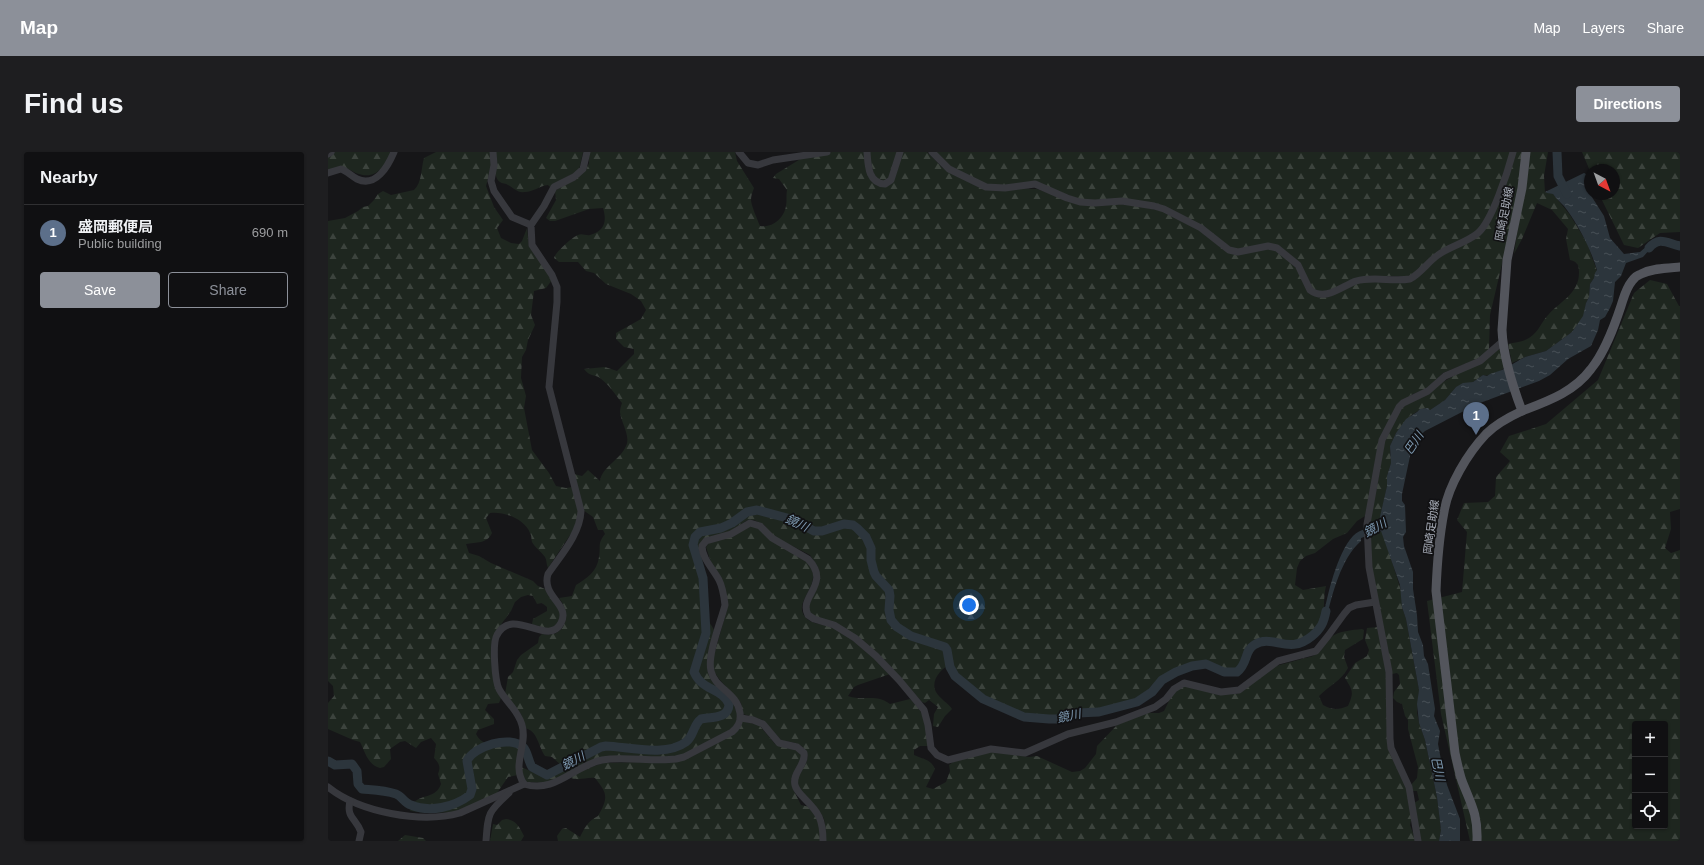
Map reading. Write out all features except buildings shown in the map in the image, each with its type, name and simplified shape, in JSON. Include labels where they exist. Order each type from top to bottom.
[{"type":"main road","name":"岡崎足助線","points":[[1477,841],[1474,807],[1462,779],[1455,753],[1436,592],[1437,572],[1444,512],[1454,481],[1473,450],[1486,434],[1521,408],[1502,342],[1508,260],[1522,188],[1526,152]]},
{"type":"main road","points":[[1521,408],[1553,400],[1576,385],[1592,369],[1604,347],[1626,290],[1632,280],[1640,274],[1649,271],[1680,267]]},
{"type":"street","points":[[328,173],[340,169],[358,179],[366,181],[372,180],[382,173],[387,167],[394,152]]},
{"type":"street","points":[[493,152],[494,165],[490,181],[494,191],[512,217],[531,224]]},
{"type":"street","points":[[524,784],[518,768],[523,732],[517,712],[497,684],[495,639],[500,630],[516,623],[546,632],[552,631],[560,626],[564,614],[560,605],[548,588],[547,578],[548,574],[576,531],[581,517],[581,511],[549,387],[557,287],[552,275],[532,245],[531,224],[544,206],[554,187],[574,177],[583,169],[587,152]]},
{"type":"street","points":[[739,152],[748,163],[758,165],[773,160],[827,152]]},
{"type":"street","points":[[867,152],[869,170],[872,176],[879,183],[885,184],[891,180],[900,152]]},
{"type":"street","points":[[932,152],[949,169],[986,187],[1005,188],[1035,184],[1080,202],[1095,203],[1122,201],[1154,206],[1164,209],[1201,228],[1229,250],[1238,252],[1268,246],[1277,248],[1298,265],[1310,290],[1313,293],[1321,295],[1328,294],[1365,278],[1410,279],[1416,276],[1437,256],[1478,233],[1485,223],[1505,181],[1513,152]]},
{"type":"street","points":[[1418,841],[1409,787],[1391,748],[1389,672],[1369,567],[1367,524],[1382,440],[1399,407],[1407,400],[1428,391],[1445,376],[1480,361],[1502,342]]},
{"type":"street","points":[[328,787],[350,801],[395,814],[416,817],[450,816],[460,813],[524,784],[539,787],[549,785],[588,765],[603,760],[669,760],[684,757],[732,732],[737,728],[741,718],[736,701],[716,681],[711,672],[710,662],[725,605],[724,597],[721,584],[704,554],[702,546],[706,541],[731,534],[750,523],[760,526],[772,538],[808,559],[812,563],[817,576],[817,582],[805,606],[808,615],[814,619],[834,625],[855,638],[876,656],[899,680],[924,710],[928,724],[931,748],[937,755],[948,760],[991,749],[1025,753],[1068,734],[1116,722],[1155,707],[1166,699],[1174,689],[1184,683],[1221,692],[1239,690],[1278,661],[1316,651],[1349,608],[1356,605],[1375,602]]},
{"type":"street","points":[[741,718],[753,720],[762,724],[779,743],[797,747],[804,753],[804,762],[795,777],[796,787],[819,815],[823,824],[823,841]]},
{"type":"street","points":[[486,841],[487,824],[493,807],[512,791],[524,784]]},
{"type":"street","points":[[350,801],[348,810],[361,832],[359,841]]},
{"type":"green space","points":[[335,152],[393,152],[387,162],[379,170],[370,175],[365,175],[346,168],[328,171],[328,156]]},
{"type":"green space","points":[[436,152],[490,152],[492,164],[486,186],[494,207],[503,220],[497,228],[501,238],[511,243],[519,244],[522,241],[527,228],[529,246],[552,280],[546,288],[534,291],[531,315],[535,325],[522,357],[521,378],[526,396],[524,408],[532,450],[549,473],[556,486],[566,488],[572,487],[579,512],[574,529],[548,568],[546,558],[533,544],[531,534],[527,528],[519,520],[501,513],[490,513],[486,518],[492,533],[490,537],[481,542],[466,544],[469,553],[479,556],[491,563],[533,581],[538,586],[545,589],[558,607],[560,617],[557,624],[548,628],[532,624],[533,619],[547,611],[547,607],[542,603],[537,604],[533,596],[528,595],[521,597],[515,602],[511,611],[497,630],[496,687],[501,698],[499,703],[488,704],[485,710],[494,719],[494,724],[478,730],[476,734],[480,740],[485,743],[508,745],[519,748],[518,775],[508,777],[497,793],[457,812],[427,813],[410,811],[414,802],[436,792],[441,784],[438,774],[439,765],[434,758],[436,744],[431,738],[421,742],[416,748],[405,741],[400,742],[390,749],[391,759],[384,767],[380,768],[370,761],[360,742],[328,729],[328,703],[334,696],[333,686],[328,681],[328,221],[345,218],[363,207],[368,206],[378,194],[383,191],[391,195],[414,190],[419,183],[424,158]]},
{"type":"green space","points":[[494,152],[583,152],[579,170],[550,187],[548,185],[528,192],[522,192],[507,184],[501,183],[498,180],[495,173]]},
{"type":"green space","points":[[589,152],[735,152],[737,161],[754,188],[751,201],[755,214],[760,226],[765,226],[773,224],[777,221],[783,214],[786,206],[787,190],[779,179],[773,178],[776,174],[802,158],[832,152],[866,152],[868,171],[886,185],[903,152],[927,152],[943,168],[984,188],[1037,189],[1073,202],[1135,205],[1165,212],[1198,229],[1224,250],[1255,248],[1273,250],[1286,257],[1292,263],[1314,296],[1363,281],[1404,282],[1451,250],[1480,235],[1515,152],[1523,152],[1519,186],[1490,315],[1489,350],[1479,358],[1443,373],[1428,388],[1411,395],[1385,429],[1365,516],[1357,521],[1347,533],[1333,539],[1315,553],[1306,556],[1300,561],[1297,568],[1295,585],[1303,590],[1326,586],[1322,622],[1317,631],[1307,639],[1291,644],[1270,639],[1260,640],[1247,646],[1242,663],[1236,670],[1223,670],[1207,662],[1192,664],[1172,672],[1159,680],[1151,686],[1144,696],[1137,701],[1099,710],[1084,710],[1056,719],[1024,715],[984,697],[957,676],[951,664],[940,672],[935,679],[934,684],[936,692],[952,709],[945,716],[938,727],[933,726],[934,714],[938,707],[929,700],[925,703],[922,702],[879,655],[811,614],[808,608],[820,580],[818,567],[810,555],[773,536],[764,525],[754,520],[746,521],[729,532],[704,539],[701,575],[701,602],[703,611],[714,630],[707,661],[732,700],[738,715],[736,723],[730,731],[685,754],[667,758],[614,757],[546,783],[526,782],[522,777],[521,767],[547,778],[578,761],[579,757],[561,765],[552,757],[545,756],[533,732],[525,728],[521,714],[505,694],[508,677],[513,672],[517,660],[521,655],[538,643],[539,637],[542,634],[550,635],[557,633],[561,629],[566,618],[563,604],[559,598],[572,596],[576,585],[594,571],[598,562],[600,543],[605,534],[603,530],[598,530],[593,517],[583,510],[574,474],[582,476],[588,470],[600,481],[601,476],[620,455],[627,442],[627,434],[620,412],[622,403],[603,381],[588,373],[584,369],[605,367],[617,371],[634,354],[634,349],[624,347],[616,339],[616,333],[641,319],[646,310],[641,301],[631,294],[606,284],[594,273],[586,271],[578,262],[559,262],[554,258],[560,249],[575,236],[580,234],[588,235],[595,233],[604,225],[605,217],[603,208],[589,209],[555,221],[550,221],[546,218],[556,200],[555,191],[586,170],[589,163]]},
{"type":"green space","points":[[868,152],[899,152],[894,171],[886,182],[875,178]]},
{"type":"green space","points":[[936,152],[1510,152],[1498,192],[1479,229],[1409,276],[1373,276],[1329,292],[1321,292],[1313,289],[1300,263],[1280,247],[1233,250],[1166,208],[1081,200],[1048,187],[1002,186],[987,184],[954,169]]},
{"type":"green space","points":[[1529,152],[1548,152],[1544,176],[1545,192],[1553,194],[1570,215],[1587,243],[1597,271],[1590,284],[1589,297],[1586,303],[1584,316],[1572,332],[1546,351],[1525,357],[1512,363],[1508,344],[1527,339],[1535,333],[1549,314],[1573,291],[1578,280],[1579,273],[1578,264],[1570,260],[1566,239],[1568,229],[1552,210],[1537,203],[1514,254]]},
{"type":"green space","points":[[1582,152],[1680,152],[1680,232],[1660,233],[1638,248],[1624,245],[1602,200],[1620,200],[1620,164],[1587,164]]},
{"type":"green space","points":[[1650,280],[1667,284],[1680,306],[1680,509],[1670,512],[1671,529],[1665,548],[1671,553],[1680,550],[1680,841],[1470,841],[1441,714],[1427,601],[1462,592],[1467,532],[1457,520],[1464,503],[1488,502],[1495,496],[1496,477],[1510,461],[1500,452],[1509,436],[1546,424],[1598,380],[1634,293]]},
{"type":"green space","points":[[1498,349],[1501,351],[1504,368],[1502,370],[1491,375],[1483,375],[1473,382],[1456,387],[1445,400],[1430,410],[1428,408],[1421,409],[1410,416],[1396,433],[1390,446],[1391,463],[1387,476],[1387,486],[1380,518],[1378,523],[1369,529],[1385,441],[1397,415],[1405,405]]},
{"type":"green space","points":[[749,526],[759,528],[793,550],[809,563],[813,572],[813,579],[802,605],[802,611],[805,617],[811,622],[834,628],[850,637],[890,674],[854,687],[848,696],[854,698],[874,698],[890,704],[910,699],[919,709],[924,720],[928,746],[920,746],[914,750],[914,755],[929,761],[935,769],[926,787],[933,789],[946,782],[950,771],[949,765],[953,762],[987,752],[998,752],[1029,757],[1037,756],[1072,772],[1080,771],[1085,768],[1096,754],[1097,746],[1118,724],[1146,713],[1159,713],[1164,711],[1172,695],[1181,687],[1188,686],[1220,694],[1237,694],[1272,667],[1313,656],[1328,639],[1334,635],[1346,631],[1362,629],[1364,630],[1363,639],[1345,650],[1344,657],[1348,668],[1339,680],[1319,696],[1323,705],[1326,707],[1338,709],[1348,706],[1352,692],[1345,678],[1355,663],[1367,656],[1369,650],[1365,640],[1367,628],[1378,627],[1387,673],[1387,741],[1405,781],[1412,816],[1410,825],[1416,841],[825,841],[824,819],[799,788],[798,778],[807,759],[805,750],[798,744],[781,740],[763,720],[743,714],[741,703],[720,680],[713,667],[713,658],[727,610],[706,547],[709,543]]},
{"type":"green space","points":[[1380,531],[1383,533],[1402,594],[1402,607],[1406,619],[1419,690],[1417,712],[1425,740],[1437,797],[1441,830],[1439,841],[1420,841],[1414,803],[1419,800],[1417,791],[1412,791],[1411,785],[1417,778],[1418,767],[1408,729],[1408,720],[1405,716],[1402,704],[1393,698],[1394,692],[1400,684],[1399,675],[1397,673],[1392,674],[1371,566],[1370,535]]},
{"type":"green space","points":[[742,721],[759,725],[775,744],[795,749],[802,755],[794,791],[801,805],[810,807],[820,821],[821,841],[558,841],[557,836],[562,829],[566,828],[580,837],[587,825],[598,816],[604,804],[604,792],[595,778],[571,778],[578,772],[603,763],[680,761]]},
{"type":"green space","points":[[506,819],[512,821],[519,827],[524,836],[521,841],[490,841],[493,824],[497,825],[502,820]]},
{"type":"green space","points":[[405,835],[423,838],[426,841],[398,841]]},
{"type":"water","points":[[1584,173],[1584,200],[1594,200],[1604,216],[1610,238],[1624,254],[1640,252],[1654,240],[1658,240],[1643,257],[1626,263],[1621,276],[1615,282],[1613,301],[1605,317],[1600,320],[1598,330],[1591,346],[1568,359],[1550,375],[1539,381],[1480,403],[1425,431],[1413,442],[1402,494],[1402,501],[1405,505],[1406,532],[1403,537],[1404,546],[1413,572],[1413,589],[1418,632],[1423,645],[1424,656],[1428,664],[1435,709],[1434,716],[1440,731],[1438,744],[1442,765],[1447,785],[1460,819],[1460,841],[1439,841],[1441,830],[1437,797],[1425,740],[1419,723],[1417,704],[1419,690],[1406,619],[1402,607],[1400,585],[1381,531],[1361,538],[1361,541],[1348,557],[1338,578],[1326,620],[1324,622],[1323,619],[1334,575],[1347,544],[1356,533],[1373,526],[1379,521],[1387,486],[1387,476],[1391,463],[1390,446],[1396,433],[1406,419],[1420,409],[1428,408],[1430,410],[1445,400],[1456,387],[1463,383],[1473,382],[1483,375],[1487,376],[1502,370],[1525,357],[1546,351],[1572,332],[1583,316],[1589,297],[1590,284],[1597,270],[1595,262],[1572,217],[1553,194],[1545,192]]},
{"type":"waterway","name":"巴川","points":[[1557,152],[1558,176],[1567,194]]},
{"type":"waterway","points":[[1649,248],[1656,242],[1660,241],[1680,246]]},
{"type":"waterway","name":"鏡川","points":[[328,761],[335,765],[352,764],[357,771],[358,784],[362,789],[379,790],[392,793],[398,795],[411,805],[434,809],[457,803],[470,795],[472,789],[467,761],[477,751],[493,744],[510,742],[523,747],[532,767],[547,775],[601,747],[606,746],[647,750],[678,747],[689,740],[698,721],[701,719],[723,715],[728,709],[729,704],[721,695],[702,683],[694,672],[706,633],[703,578],[693,545],[695,537],[700,532],[721,528],[732,523],[747,512],[757,510],[791,519],[814,531],[822,531],[844,524],[853,525],[857,528],[866,537],[871,548],[871,560],[876,576],[889,590],[889,610],[891,620],[897,627],[911,636],[945,647],[947,650],[950,667],[955,676],[983,699],[1024,717],[1062,719],[1078,713],[1099,712],[1137,702],[1152,692],[1162,680],[1176,672],[1192,666],[1206,664],[1224,672],[1237,672],[1243,665],[1249,651],[1254,645],[1268,641],[1295,644],[1303,642],[1312,636],[1322,625],[1326,611]]},
{"type":"place","name":"盛岡郵便局","points":[[1476,435]]}]
